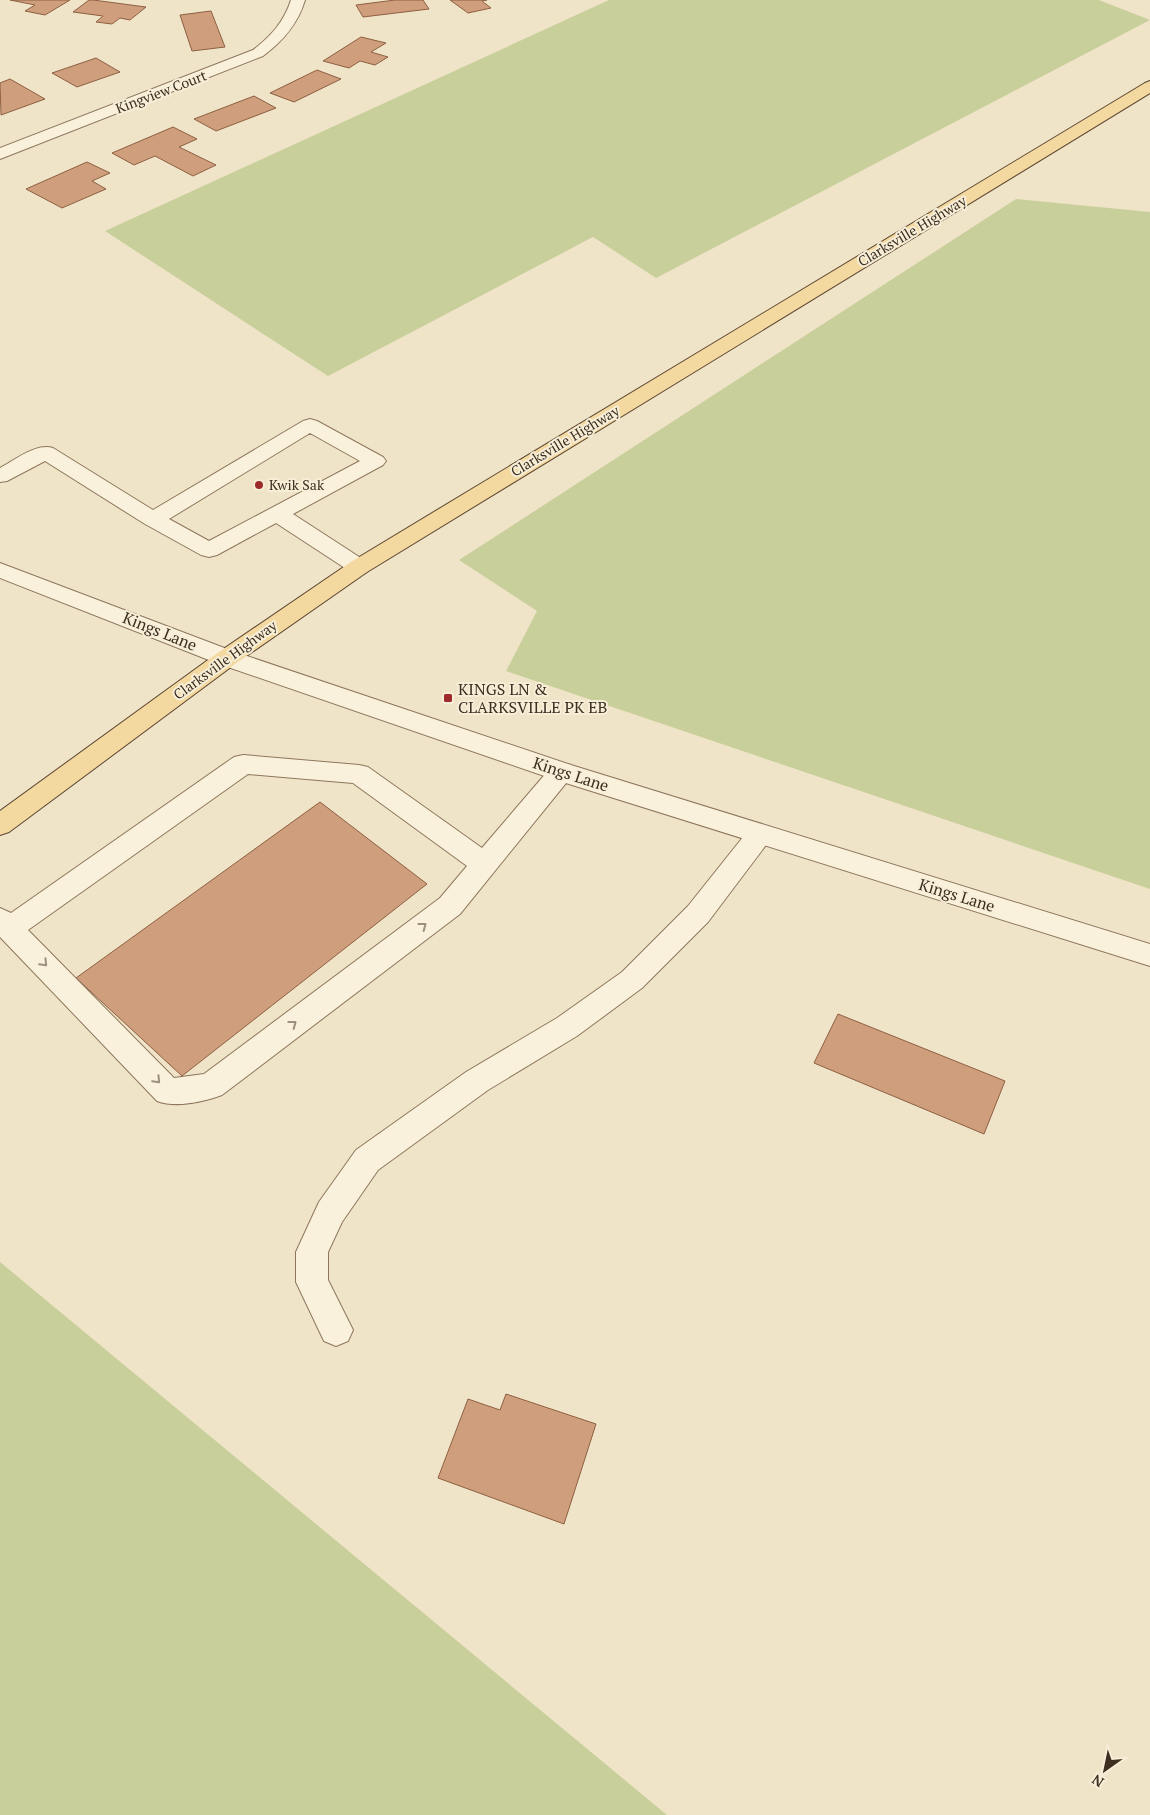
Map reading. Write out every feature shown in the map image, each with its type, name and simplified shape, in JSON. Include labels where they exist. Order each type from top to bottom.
[{"type":"main road","name":"Clarksville Highway","points":[[0,825],[227,658],[359,567],[1150,86]]},
{"type":"street","name":"Kingview Court","points":[[0,154],[258,53],[275,41],[286,27],[298,0]]},
{"type":"street","points":[[0,476],[46,452],[153,519],[209,550],[376,460],[310,425],[153,519]]},
{"type":"street","points":[[277,514],[359,567]]},
{"type":"street","name":"Kings Lane","points":[[0,570],[227,658],[562,772],[1150,955]]},
{"type":"street","points":[[484,864],[438,829],[358,774],[242,764],[5,924],[168,1092],[211,1086],[450,906],[562,772]]},
{"type":"street","points":[[336,1330],[312,1282],[312,1252],[330,1212],[367,1160],[477,1081],[568,1027],[632,980],[698,914],[760,834]]},
{"type":"green space","points":[[609,0],[1099,0],[1150,20],[656,278],[593,237],[328,376],[105,231]]},
{"type":"green space","points":[[1016,199],[1150,212],[1150,889],[506,671],[537,611],[459,560]]},
{"type":"green space","points":[[0,1262],[667,1815],[0,1815]]},
{"type":"building","points":[[10,0],[70,0],[45,15],[25,11],[35,5]]},
{"type":"building","points":[[89,0],[146,7],[130,20],[120,18],[112,24],[96,22],[103,16],[73,12]]},
{"type":"building","points":[[395,0],[423,0],[429,9],[363,17],[356,5]]},
{"type":"building","points":[[450,0],[487,0],[482,1],[491,8],[468,13]]},
{"type":"building","points":[[211,11],[225,47],[192,51],[180,15]]},
{"type":"building","points":[[361,37],[386,43],[371,52],[388,57],[375,65],[360,61],[349,68],[323,61]]},
{"type":"building","points":[[96,58],[120,72],[77,87],[52,73]]},
{"type":"building","points":[[317,70],[341,79],[294,102],[270,93]]},
{"type":"building","points":[[10,79],[45,99],[1,115],[0,83]]},
{"type":"building","points":[[254,96],[276,108],[216,131],[194,119]]},
{"type":"building","points":[[173,127],[197,139],[179,147],[216,165],[193,176],[155,156],[134,165],[112,153]]},
{"type":"building","points":[[87,162],[110,173],[92,181],[106,189],[62,208],[26,189]]},
{"type":"building","points":[[320,802],[427,884],[182,1076],[76,978]]},
{"type":"building","points":[[838,1014],[1005,1081],[984,1134],[814,1063]]},
{"type":"building","points":[[506,1394],[596,1424],[564,1524],[438,1478],[468,1399],[500,1410]]},
{"type":"place","name":"Kwik Sak","points":[[259,485]]},
{"type":"place","name":"KINGS LN & CLARKSVILLE PK EB","points":[[448,698]]}]
